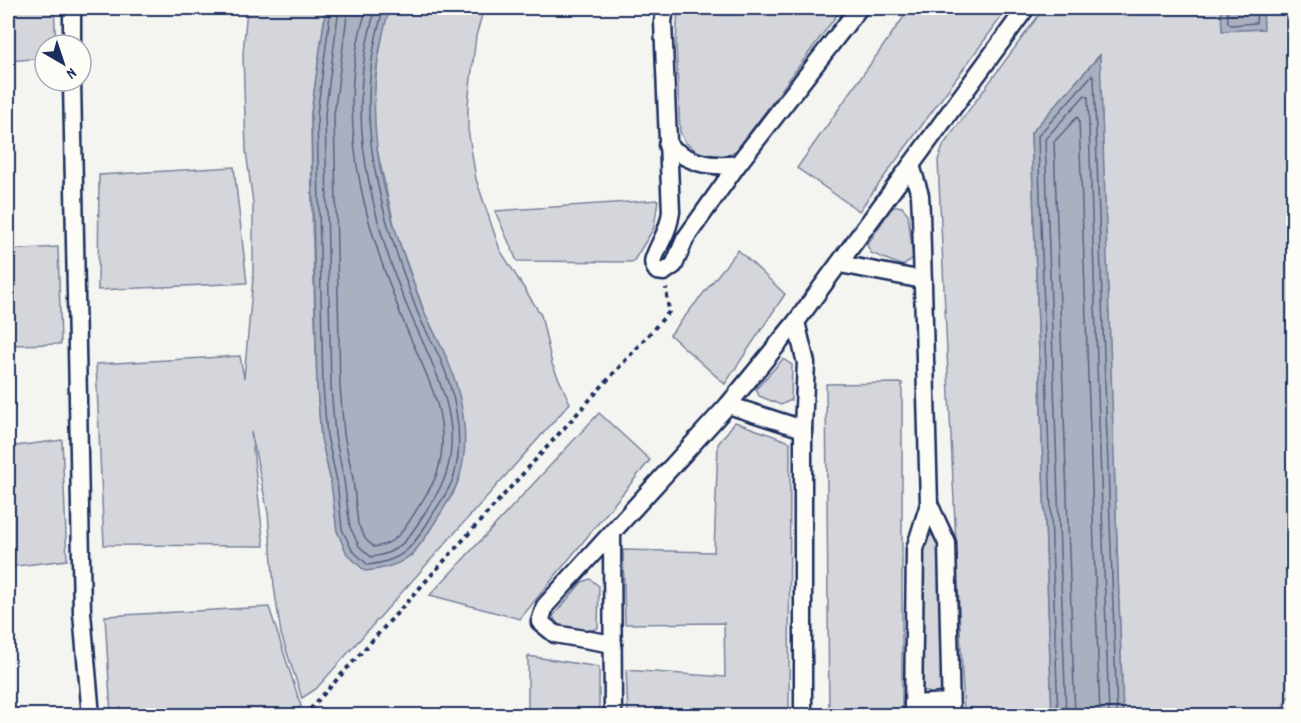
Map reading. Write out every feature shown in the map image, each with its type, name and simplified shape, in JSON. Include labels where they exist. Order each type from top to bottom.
[{"type":"street","points":[[72,8],[72,33]]},
{"type":"street","points":[[666,8],[663,22],[671,212],[666,236],[653,258],[653,265],[657,271],[664,272],[674,265],[685,240],[738,164],[859,8]]},
{"type":"street","points":[[614,644],[555,634],[540,622],[545,606],[728,405],[796,322],[1026,8]]},
{"type":"street","points":[[72,93],[82,613],[91,716]]},
{"type":"street","points":[[667,145],[681,156],[700,164],[715,167],[738,164]]},
{"type":"street","points":[[911,165],[920,195],[929,504],[915,549],[913,710],[951,709],[947,543],[929,504]]},
{"type":"street","points":[[840,264],[923,280]]},
{"type":"street","points":[[796,322],[806,363],[803,429],[803,716]]},
{"type":"street","points":[[728,405],[803,429]]},
{"type":"street","points":[[612,535],[613,716]]},
{"type":"path","points":[[304,716],[669,312],[664,272]]},
{"type":"shaded area","points":[[8,8],[54,8],[55,33],[33,33],[33,59],[8,61]]},
{"type":"shaded area","points":[[247,8],[326,8],[311,113],[312,212],[317,387],[321,438],[331,482],[337,531],[412,556],[453,494],[460,476],[445,355],[424,311],[396,233],[374,137],[374,87],[384,25],[390,8],[484,8],[476,36],[468,104],[468,129],[476,179],[500,250],[541,315],[552,364],[570,403],[316,689],[302,698],[281,634],[274,586],[268,513],[251,432],[264,546],[104,545],[96,364],[240,356],[244,378],[253,278],[253,203],[246,151],[243,54]]},
{"type":"shaded area","points":[[678,8],[842,8],[737,150],[726,156],[703,156],[685,142],[680,132],[676,44]]},
{"type":"shaded area","points":[[910,8],[1008,8],[859,211],[797,168]]},
{"type":"shaded area","points":[[1044,8],[1293,8],[1294,695],[1287,698],[1279,715],[1123,715],[1099,56],[1031,133],[1052,715],[964,715],[938,160],[944,144]]},
{"type":"shaded area","points":[[234,167],[247,283],[98,290],[99,175]]},
{"type":"shaded area","points":[[658,200],[654,228],[633,262],[517,261],[495,211]]},
{"type":"shaded area","points":[[896,206],[902,207],[908,214],[913,258],[903,266],[871,253],[867,245],[891,209]]},
{"type":"shaded area","points":[[58,247],[61,344],[8,345],[8,250]]},
{"type":"shaded area","points":[[738,250],[785,294],[725,384],[670,335]]},
{"type":"shaded area","points":[[783,359],[792,365],[791,400],[781,405],[759,396],[756,389]]},
{"type":"shaded area","points":[[902,383],[902,715],[829,715],[826,384]]},
{"type":"shaded area","points":[[599,413],[650,460],[520,619],[430,595]]},
{"type":"shaded area","points":[[735,422],[790,442],[789,715],[628,715],[626,670],[725,677],[724,623],[625,624],[623,550],[714,552],[718,444]]},
{"type":"shaded area","points":[[62,440],[67,560],[8,567],[8,447]]},
{"type":"shaded area","points":[[932,535],[939,539],[944,686],[939,692],[931,694],[922,689],[922,541]]},
{"type":"shaded area","points":[[590,579],[599,586],[598,628],[586,632],[557,625],[553,616],[582,582]]},
{"type":"shaded area","points":[[269,607],[301,706],[291,715],[111,715],[105,616]]},
{"type":"shaded area","points":[[528,656],[599,667],[599,715],[528,715]]},
{"type":"water","points":[[326,8],[390,8],[376,75],[375,120],[379,165],[406,264],[456,383],[465,431],[463,463],[457,484],[421,543],[415,551],[399,562],[365,571],[347,554],[337,531],[331,482],[321,438],[317,387],[311,113]]},
{"type":"water","points":[[1221,8],[1263,8],[1264,29],[1222,31]]},
{"type":"water","points":[[1100,55],[1123,715],[1052,715],[1031,133]]}]
